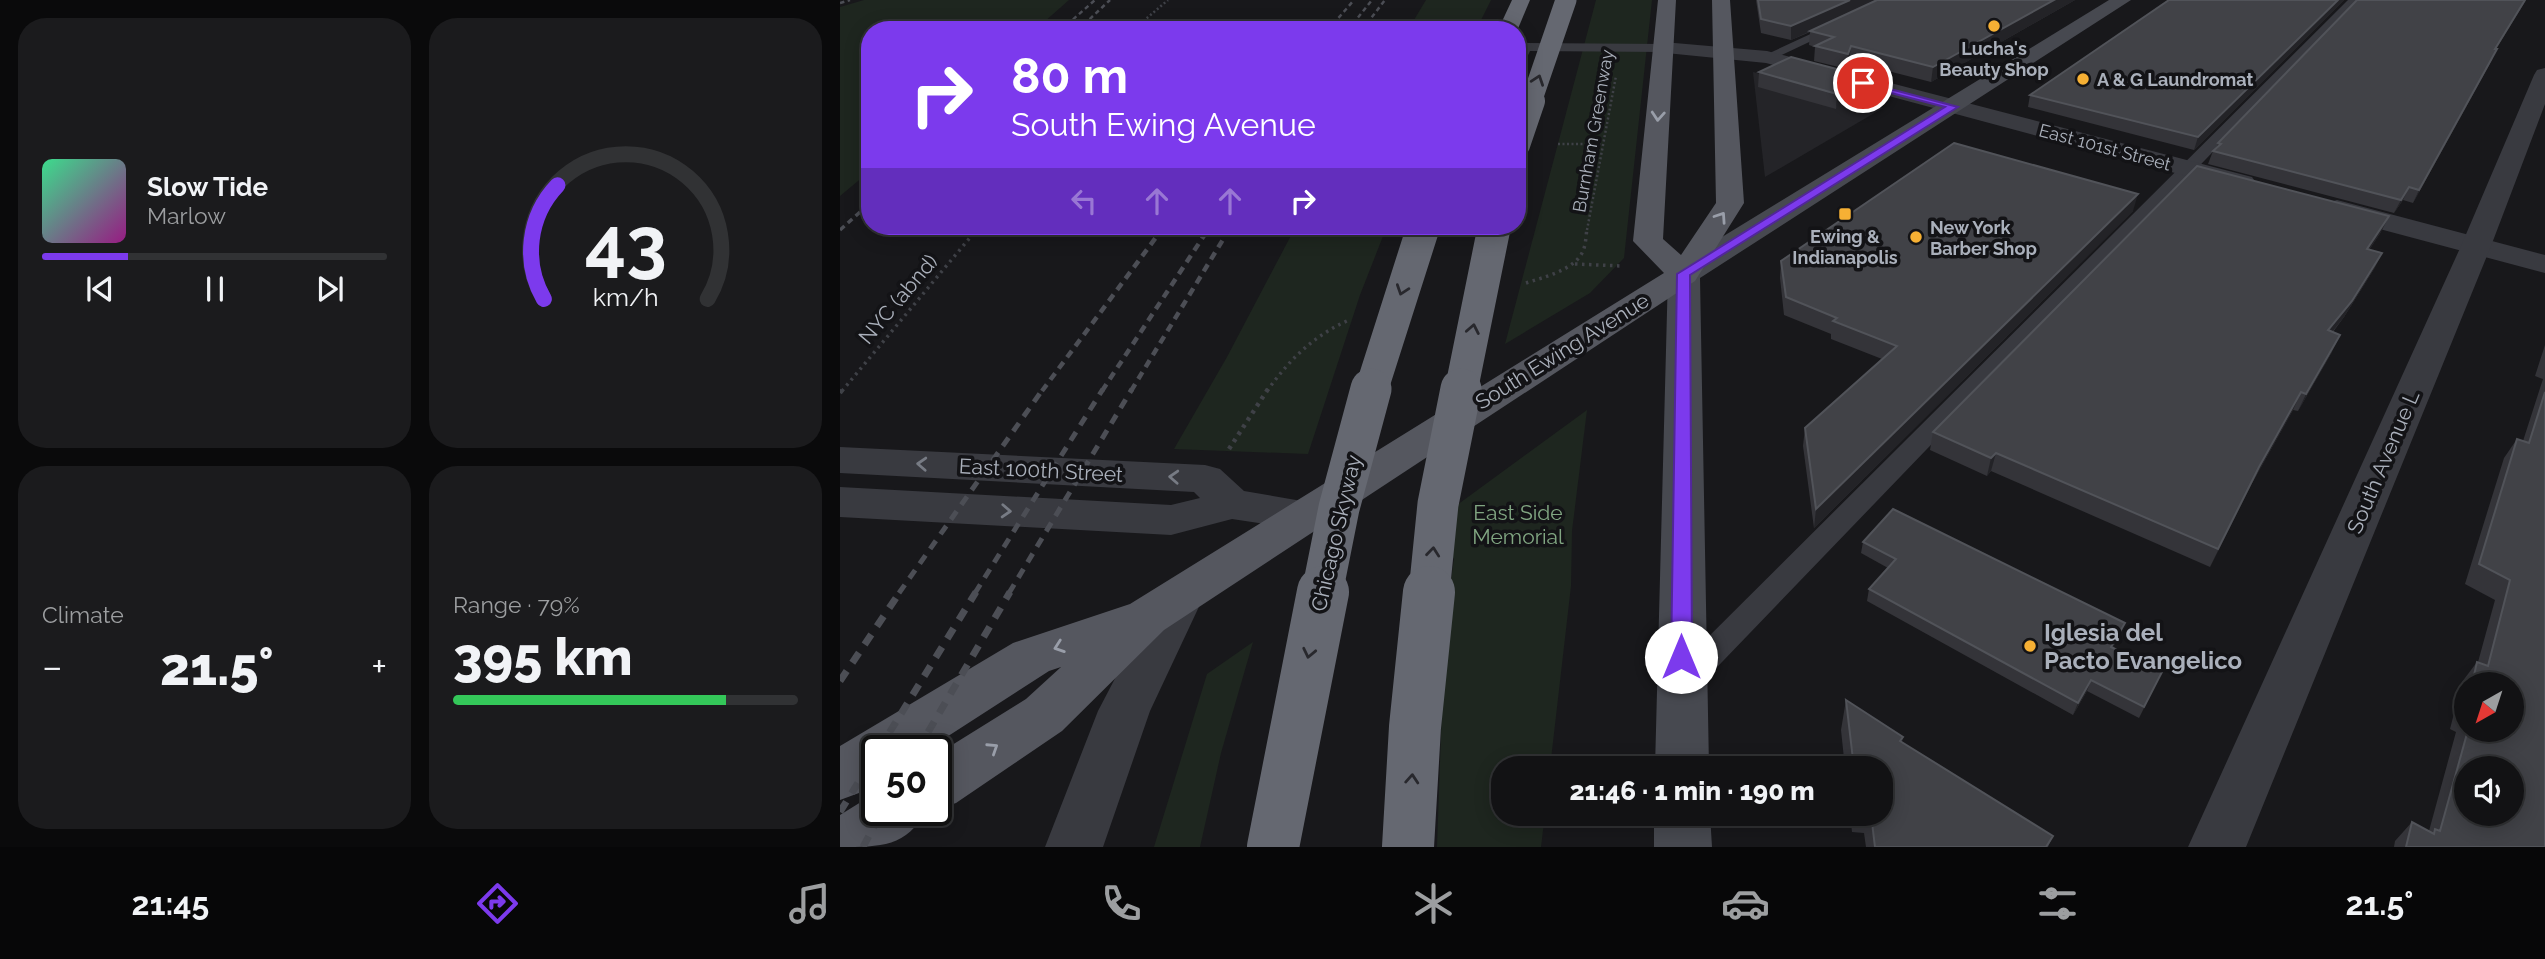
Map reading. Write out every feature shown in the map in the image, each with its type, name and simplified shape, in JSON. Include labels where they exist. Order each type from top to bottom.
[{"type":"highway","points":[[1512,21],[1521,0]]},
{"type":"highway","points":[[1526,118],[1566,0]]},
{"type":"highway","name":"Chicago Skyway","points":[[1273,847],[1339,508],[1382,350],[1420,235]]},
{"type":"highway","points":[[1408,847],[1415,727],[1438,504],[1492,235]]},
{"type":"main road","points":[[1667,0],[1648,241],[1684,274]]},
{"type":"main road","points":[[1682,756],[1684,274],[1730,204],[1721,0]]},
{"type":"main road","name":"South Ewing Avenue","points":[[952,775],[1044,715],[1164,607],[1684,274],[2122,0]]},
{"type":"main road","name":"South Ewing Avenue","points":[[905,735],[1031,657],[1164,607]]},
{"type":"main road","name":"South Ewing Avenue","points":[[840,775],[861,762]]},
{"type":"main road","points":[[841,847],[873,826]]},
{"type":"main road","points":[[1682,826],[1682,847]]},
{"type":"street","name":"East 101st Street","points":[[1663,48],[1767,57],[2266,190]]},
{"type":"street","name":"South Avenue L","points":[[2217,847],[2476,246],[2545,75]]},
{"type":"street","points":[[2306,201],[2545,264]]},
{"type":"street","name":"East 100th Street","points":[[840,460],[1205,479],[1232,504]]},
{"type":"street","name":"East 100th Street","points":[[840,502],[1171,520],[1232,504],[1304,515]]},
{"type":"street","points":[[1074,847],[1164,607]]},
{"type":"lane","points":[[1767,57],[1892,0]]},
{"type":"lane","points":[[1681,684],[2185,168],[2354,0]]},
{"type":"lane","points":[[1526,47],[1663,48]]},
{"type":"path","points":[[1144,21],[1168,0]]},
{"type":"path","name":"Burnham Greenway","points":[[1621,48],[1583,252],[1574,264],[1623,266]]},
{"type":"path","name":"NYC (abnd)","points":[[840,393],[972,235]]},
{"type":"shaded area","points":[[1753,72],[1883,108],[1765,177]]},
{"type":"green space","points":[[864,0],[1069,0],[1045,21],[861,21],[861,178],[840,196],[840,7]]},
{"type":"green space","points":[[1426,0],[1491,0],[1480,21],[1413,21]]},
{"type":"green space","points":[[1596,0],[1652,0],[1624,258],[1590,293],[1505,344]]},
{"type":"green space","points":[[1291,235],[1383,235],[1360,295],[1308,454],[1174,449],[1227,357]]},
{"type":"green space","name":"East Side Memorial","points":[[1587,410],[1572,531],[1571,586],[1551,756],[1491,756],[1491,826],[1544,826],[1541,847],[1437,847],[1445,622],[1454,559],[1435,537],[1442,516]]},
{"type":"green space","points":[[1253,642],[1221,753],[1200,847],[1154,847],[1207,674]]},
{"type":"building","points":[[1758,0],[1850,0],[1791,26],[1761,19]]},
{"type":"building","points":[[1877,0],[2054,0],[1933,67],[1851,46],[1848,54],[1815,46],[1834,37],[1810,31]]},
{"type":"building","points":[[2169,0],[2338,0],[2198,137],[2030,95]]},
{"type":"building","points":[[2357,0],[2525,0],[2495,49],[2419,190],[2409,187],[2401,200],[2213,151],[2221,144],[2218,143]]},
{"type":"building","points":[[1791,57],[1844,71],[1837,94],[1759,72]]},
{"type":"building","points":[[1954,143],[2138,194],[1816,509],[1805,428],[1897,346],[1833,321],[1837,318],[1786,297],[1781,261]]},
{"type":"building","points":[[2197,166],[2389,216],[2367,249],[2382,253],[2352,301],[2328,330],[2340,335],[2306,394],[2301,392],[2218,549],[1996,453],[1991,458],[1933,432]]},
{"type":"building","points":[[2545,392],[2545,847],[2406,847],[2412,822],[2434,834],[2435,829],[2440,831],[2454,780],[2454,826],[2524,826],[2524,756],[2461,756],[2465,742],[2524,742],[2524,672],[2475,672],[2477,662],[2488,666],[2510,580],[2479,564],[2517,439],[2529,443]]},
{"type":"building","name":"Iglesia del Pacto Evangelico","points":[[1893,509],[2125,623],[2111,647],[2162,672],[2144,707],[2091,680],[2078,703],[1869,589],[1896,559],[1863,542]]},
{"type":"building","points":[[1846,700],[1903,737],[1900,741],[2053,836],[2046,847],[1875,847],[1872,826],[1893,826],[1893,756],[1853,756]]},
{"type":"railway","points":[[840,3],[850,0]]},
{"type":"railway","points":[[1071,21],[1095,0]]},
{"type":"railway","points":[[1088,21],[1110,0]]},
{"type":"railway","points":[[1336,21],[1354,0]]},
{"type":"railway","points":[[1355,21],[1372,0]]},
{"type":"railway","points":[[1369,21],[1385,0]]},
{"type":"railway","points":[[840,230],[861,211]]},
{"type":"railway","points":[[1042,391],[1158,235]]},
{"type":"railway","points":[[1102,391],[1204,235]]},
{"type":"railway","points":[[1131,391],[1226,235]]},
{"type":"railway","points":[[899,593],[1043,389]]},
{"type":"railway","points":[[975,593],[1103,389]]},
{"type":"railway","points":[[1009,593],[1132,389]]},
{"type":"railway","points":[[840,681],[900,592]]},
{"type":"railway","points":[[888,735],[976,592]]},
{"type":"railway","points":[[926,735],[1010,592]]},
{"type":"railway","points":[[840,812],[861,778]]},
{"type":"railway","points":[[863,847],[874,826]]},
{"type":"place","name":"Lucha's Beauty Shop","points":[[1994,26]]},
{"type":"place","name":"A & G Laundromat","points":[[2083,79]]},
{"type":"place","name":"Ewing & Indianapolis","points":[[1845,214]]},
{"type":"place","name":"New York Barber Shop","points":[[1916,237]]},
{"type":"place","name":"Iglesia del Pacto Evangelico","points":[[2030,646]]},
{"type":"route","points":[[1681,657],[1684,274],[1953,107],[1863,83]]}]
